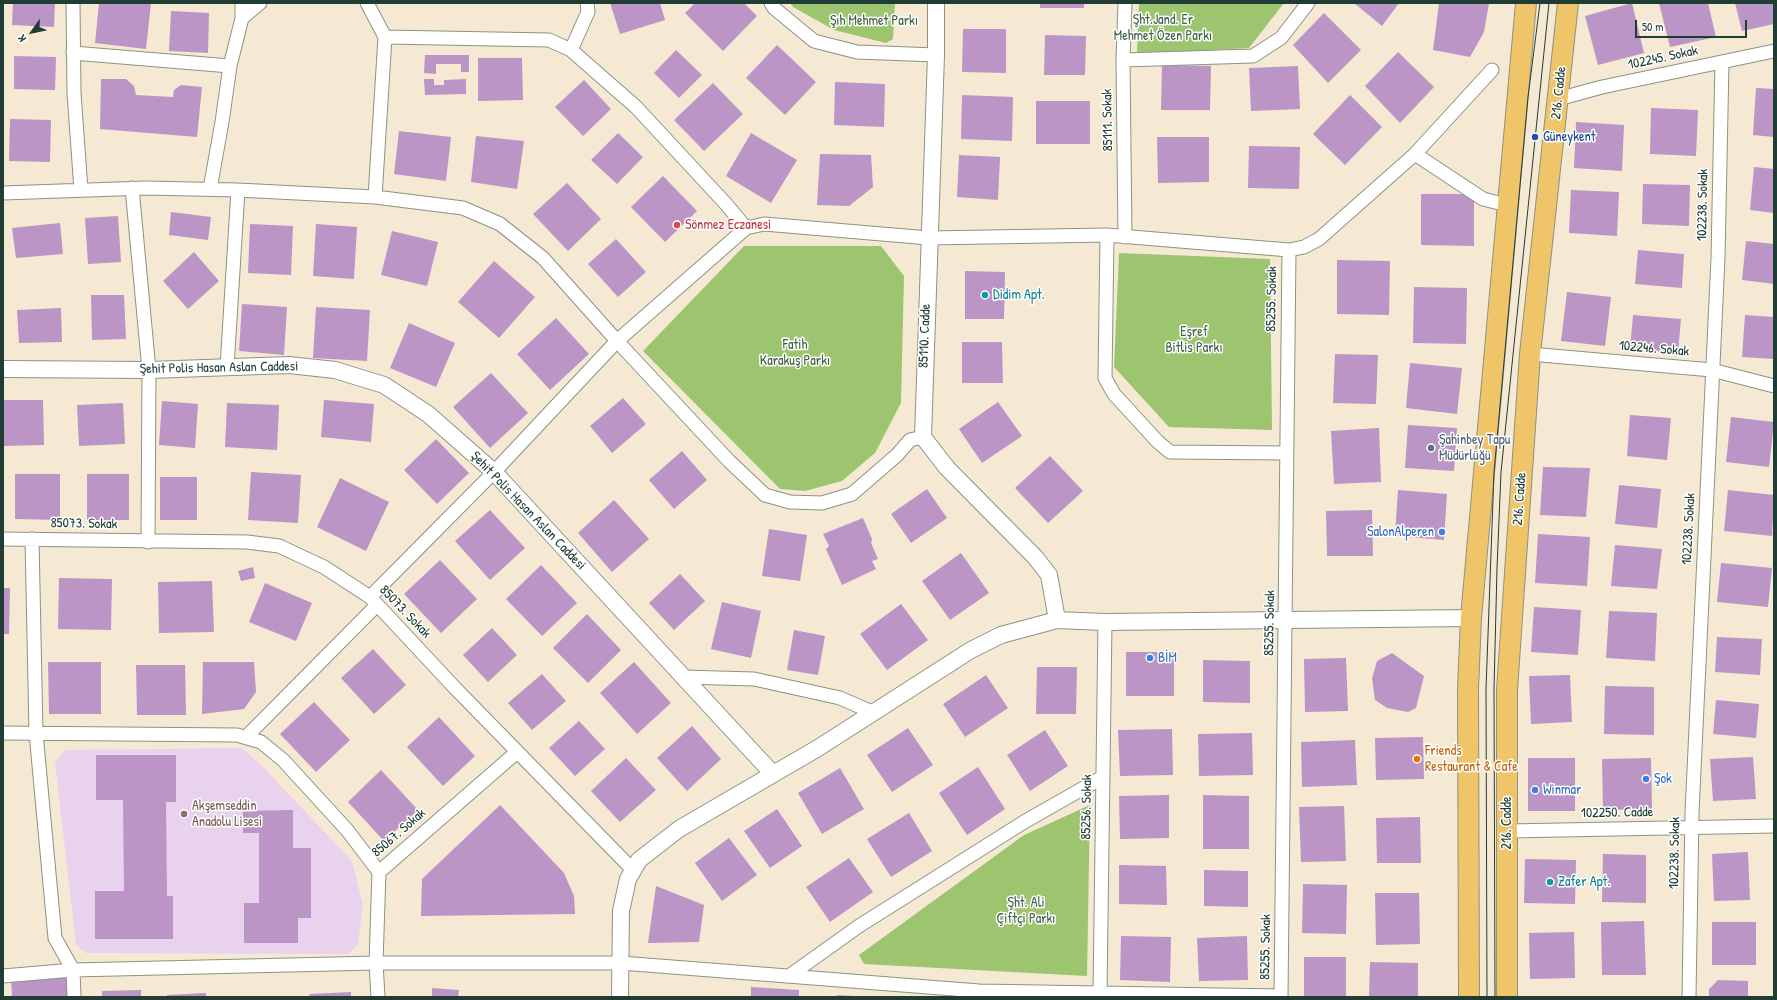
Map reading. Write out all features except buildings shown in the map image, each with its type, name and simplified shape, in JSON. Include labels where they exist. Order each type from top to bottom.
[{"type":"main road","points":[[1469,997],[1468,689],[1471,618],[1526,3]]},
{"type":"main road","name":"216. Cadde","points":[[1508,997],[1506,690],[1530,354],[1568,3]]},
{"type":"street","points":[[74,3],[74,93],[81,190]]},
{"type":"street","points":[[210,189],[230,66],[242,18],[242,3]]},
{"type":"street","points":[[242,18],[260,3]]},
{"type":"street","points":[[367,3],[385,37],[375,197]]},
{"type":"street","points":[[571,50],[588,12],[587,3]]},
{"type":"street","points":[[770,3],[814,41],[857,52],[936,54]]},
{"type":"street","name":"85110. Cadde","points":[[923,437],[936,54],[936,3]]},
{"type":"street","name":"85111. Sokak","points":[[1125,3],[1123,60],[1125,237]]},
{"type":"street","points":[[1123,60],[1253,56],[1280,38],[1308,3]]},
{"type":"street","points":[[385,37],[549,40],[571,50],[636,107],[726,204],[746,228]]},
{"type":"street","name":"102245. Sokak","points":[[1558,99],[1602,87],[1774,51]]},
{"type":"street","points":[[73,53],[230,66]]},
{"type":"street","name":"102238. Sokak","points":[[1689,997],[1692,828],[1718,258],[1722,62]]},
{"type":"street","points":[[246,737],[617,341],[746,228],[764,224],[929,238],[1107,235],[1289,250],[1304,247],[1319,239],[1415,154],[1492,70]]},
{"type":"street","points":[[1415,154],[1483,199],[1507,205]]},
{"type":"street","points":[[132,188],[149,370],[148,542]]},
{"type":"street","points":[[3,193],[132,188],[210,189],[375,197],[463,208],[500,224],[543,258],[617,341],[729,461],[765,495],[790,502],[822,503],[852,494],[897,455],[910,440],[923,437],[946,468],[1035,557],[1049,575],[1057,620]]},
{"type":"street","points":[[227,367],[238,190]]},
{"type":"street","points":[[1107,235],[1105,378],[1114,394],[1158,442],[1170,452],[1287,453]]},
{"type":"street","name":"85255. Sokak","points":[[1281,997],[1289,250]]},
{"type":"street","name":"102246. Sokak","points":[[1530,354],[1712,370],[1774,386]]},
{"type":"street","name":"Şehit Polis Hasan Aslan Caddesi","points":[[3,369],[149,370],[289,365],[335,370],[384,385],[428,414],[494,472],[773,774]]},
{"type":"street","name":"85073. Sokak","points":[[3,539],[148,542],[247,542],[279,546],[324,567],[373,601],[517,752],[633,870]]},
{"type":"street","points":[[32,539],[36,733],[55,938],[73,970],[74,997]]},
{"type":"street","points":[[620,997],[622,910],[628,879],[639,860],[680,829],[773,774],[937,670],[1000,635],[1057,620],[1105,622],[1471,618]]},
{"type":"street","name":"85256. Sokak","points":[[1100,993],[1105,622]]},
{"type":"street","points":[[683,677],[754,679],[840,698],[872,712]]},
{"type":"street","points":[[3,733],[237,735],[261,742],[283,760],[347,830],[380,872]]},
{"type":"street","name":"85067. Sokak","points":[[378,997],[376,963],[380,872],[517,752]]},
{"type":"street","points":[[788,976],[859,926],[1024,822],[1103,777]]},
{"type":"street","name":"102250. Cadde","points":[[1508,831],[1774,826]]},
{"type":"street","points":[[3,976],[73,970],[376,963],[621,963],[788,976],[979,994],[1100,993],[1281,997]]},
{"type":"shaded area","name":"Akşemseddin Anadolu Lisesi","points":[[242,748],[262,766],[352,861],[363,905],[358,944],[349,954],[86,953],[76,945],[55,762],[65,750]]},
{"type":"green space","name":"Şıh Mehmet Parkı","points":[[790,3],[895,3],[893,39],[886,43],[834,30],[793,7]]},
{"type":"green space","name":"Şht.Jand. Er Mehmet Özen Parkı","points":[[1139,3],[1284,3],[1249,48],[1137,54]]},
{"type":"green space","name":"Fatih Karakuş Parkı","points":[[744,246],[881,246],[904,276],[901,403],[875,453],[842,481],[805,491],[780,489],[643,351]]},
{"type":"green space","name":"Eşref Bitlis Parkı","points":[[1119,253],[1270,259],[1272,430],[1169,427],[1114,367]]},
{"type":"green space","name":"Şht. Ali Çiftçi Parkı","points":[[1090,805],[1087,976],[864,964],[859,955],[1024,835]]},
{"type":"tram line","points":[[1487,997],[1486,689],[1494,472],[1528,97],[1540,3]]},
{"type":"tram line","points":[[1495,997],[1494,689],[1501,472],[1549,3]]},
{"type":"place","name":"Güneykent","points":[[1535,137]]},
{"type":"place","name":"Sönmez Eczanesi","points":[[677,225]]},
{"type":"place","name":"Didim Apt.","points":[[985,295]]},
{"type":"place","name":"Şahinbey Tapu Müdürlüğü","points":[[1431,448]]},
{"type":"place","name":"SalonAlperen","points":[[1442,532]]},
{"type":"place","name":"BİM","points":[[1150,658]]},
{"type":"place","name":"Friends Restaurant & Cafe","points":[[1417,759]]},
{"type":"place","name":"Şok","points":[[1646,779]]},
{"type":"place","name":"Winmar","points":[[1535,790]]},
{"type":"place","name":"Akşemseddin Anadolu Lisesi","points":[[184,814]]},
{"type":"place","name":"Zafer Apt.","points":[[1550,882]]}]
